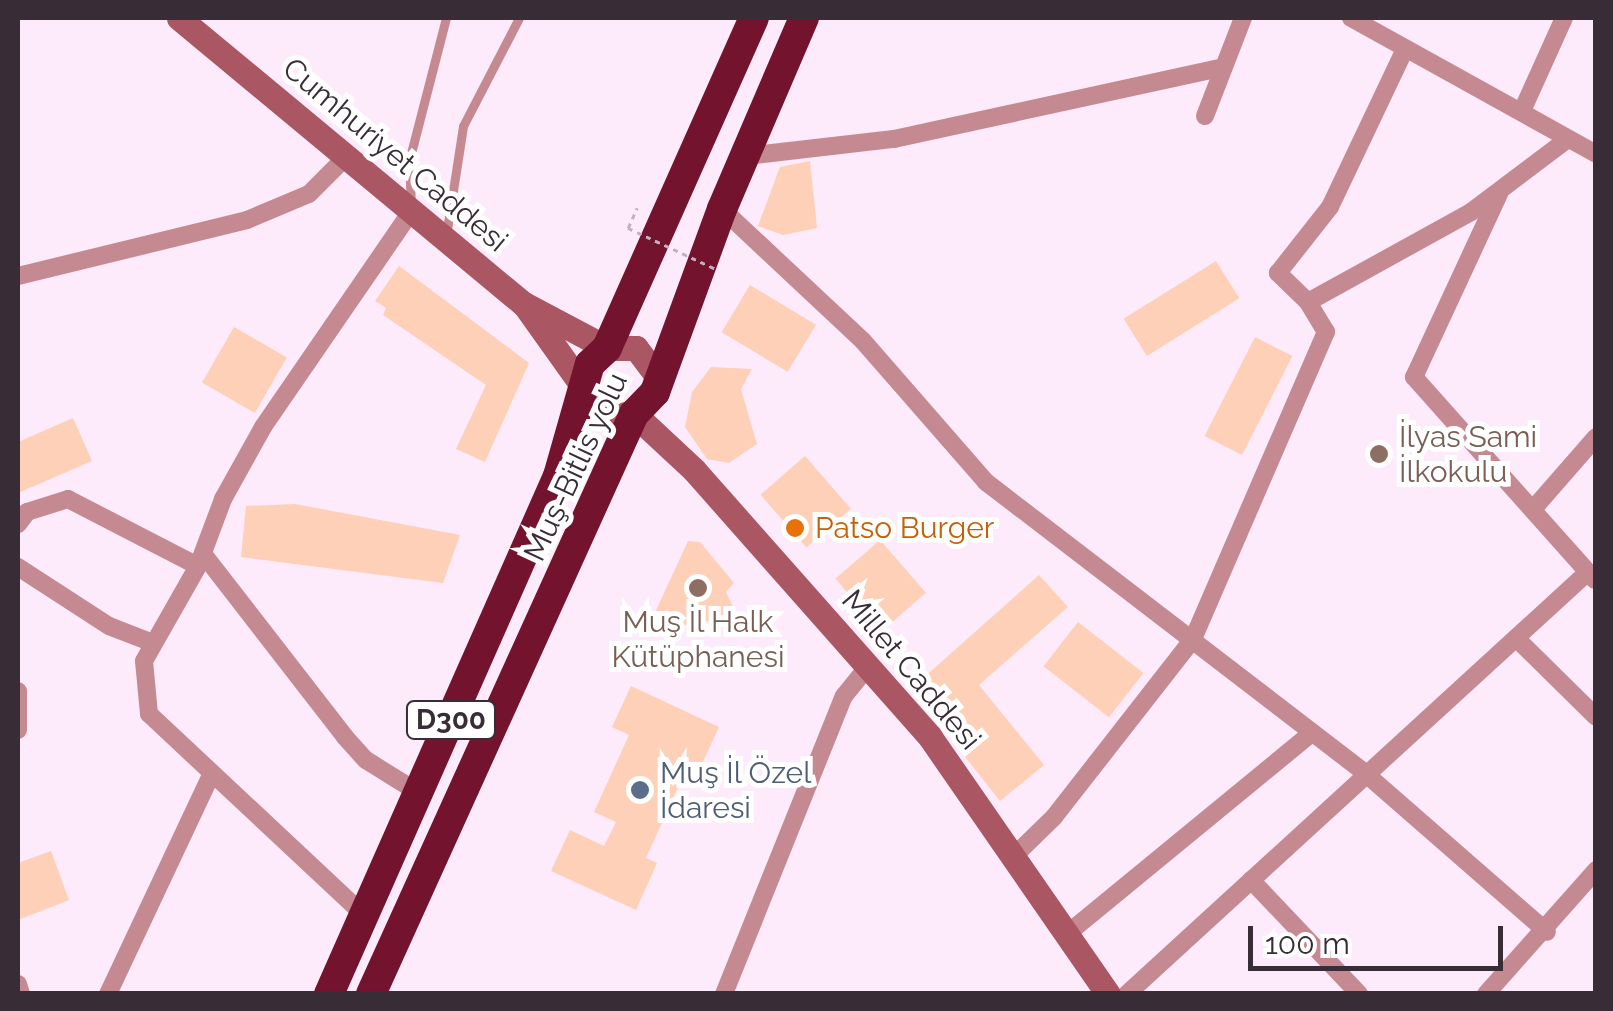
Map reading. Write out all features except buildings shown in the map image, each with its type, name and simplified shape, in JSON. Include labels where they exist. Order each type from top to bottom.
[{"type":"highway","name":"Muş-Bitlis yolu","points":[[330,994],[558,476],[587,388],[590,364],[608,348],[754,18]]},
{"type":"highway","name":"Muş-Bitlis yolu","points":[[371,994],[634,414],[652,400],[657,376],[722,209],[804,18]]},
{"type":"street","name":"Cumhuriyet Caddesi","points":[[179,18],[524,304],[608,348],[636,348],[657,376]]},
{"type":"street","points":[[1205,116],[1220,68],[1243,18]]},
{"type":"street","points":[[1352,18],[1596,154]]},
{"type":"street","points":[[1522,111],[1564,18]]},
{"type":"street","points":[[1013,857],[1054,817],[1193,639],[1326,332],[1308,302],[1278,274],[1330,207],[1405,49]]},
{"type":"street","points":[[746,156],[894,139],[1220,68]]},
{"type":"street","points":[[1308,302],[1499,194],[1568,139]]},
{"type":"street","points":[[18,276],[247,220],[309,194],[346,157]]},
{"type":"street","points":[[1127,994],[1516,638],[1591,577],[1536,507],[1414,377],[1499,194]]},
{"type":"street","points":[[722,209],[863,341],[986,482],[1366,774],[1546,932]]},
{"type":"street","points":[[366,916],[149,714],[143,682],[150,642],[201,560],[222,498],[262,427],[411,212]]},
{"type":"street","name":"Cumhuriyet Caddesi","points":[[524,304],[604,411],[634,414]]},
{"type":"street","name":"Millet Caddesi","points":[[634,414],[736,516],[930,737],[1108,994]]},
{"type":"street","points":[[1536,507],[1596,437]]},
{"type":"street","points":[[18,524],[27,512],[68,499],[201,560],[366,760],[419,793]]},
{"type":"street","points":[[18,567],[109,626],[150,642]]},
{"type":"street","points":[[1516,638],[1596,716]]},
{"type":"street","points":[[724,994],[844,696],[868,666]]},
{"type":"street","points":[[18,691],[18,730]]},
{"type":"street","points":[[1067,934],[1312,734]]},
{"type":"street","points":[[108,994],[211,775]]},
{"type":"street","points":[[1486,994],[1546,932],[1596,870]]},
{"type":"street","points":[[1251,880],[1359,994]]},
{"type":"street","points":[[18,984],[21,994]]},
{"type":"lane","points":[[411,212],[409,162],[446,18]]},
{"type":"lane","points":[[446,239],[463,126],[519,18]]},
{"type":"path","points":[[637,208],[628,228],[718,270]]},
{"type":"place","name":"İlyas Sami İlkokulu","points":[[1379,454]]},
{"type":"place","name":"Patso Burger","points":[[795,528]]},
{"type":"place","name":"Muş İl Halk Kütüphanesi","points":[[698,588]]},
{"type":"place","name":"Muş İl Özel İdaresi","points":[[640,790]]}]
